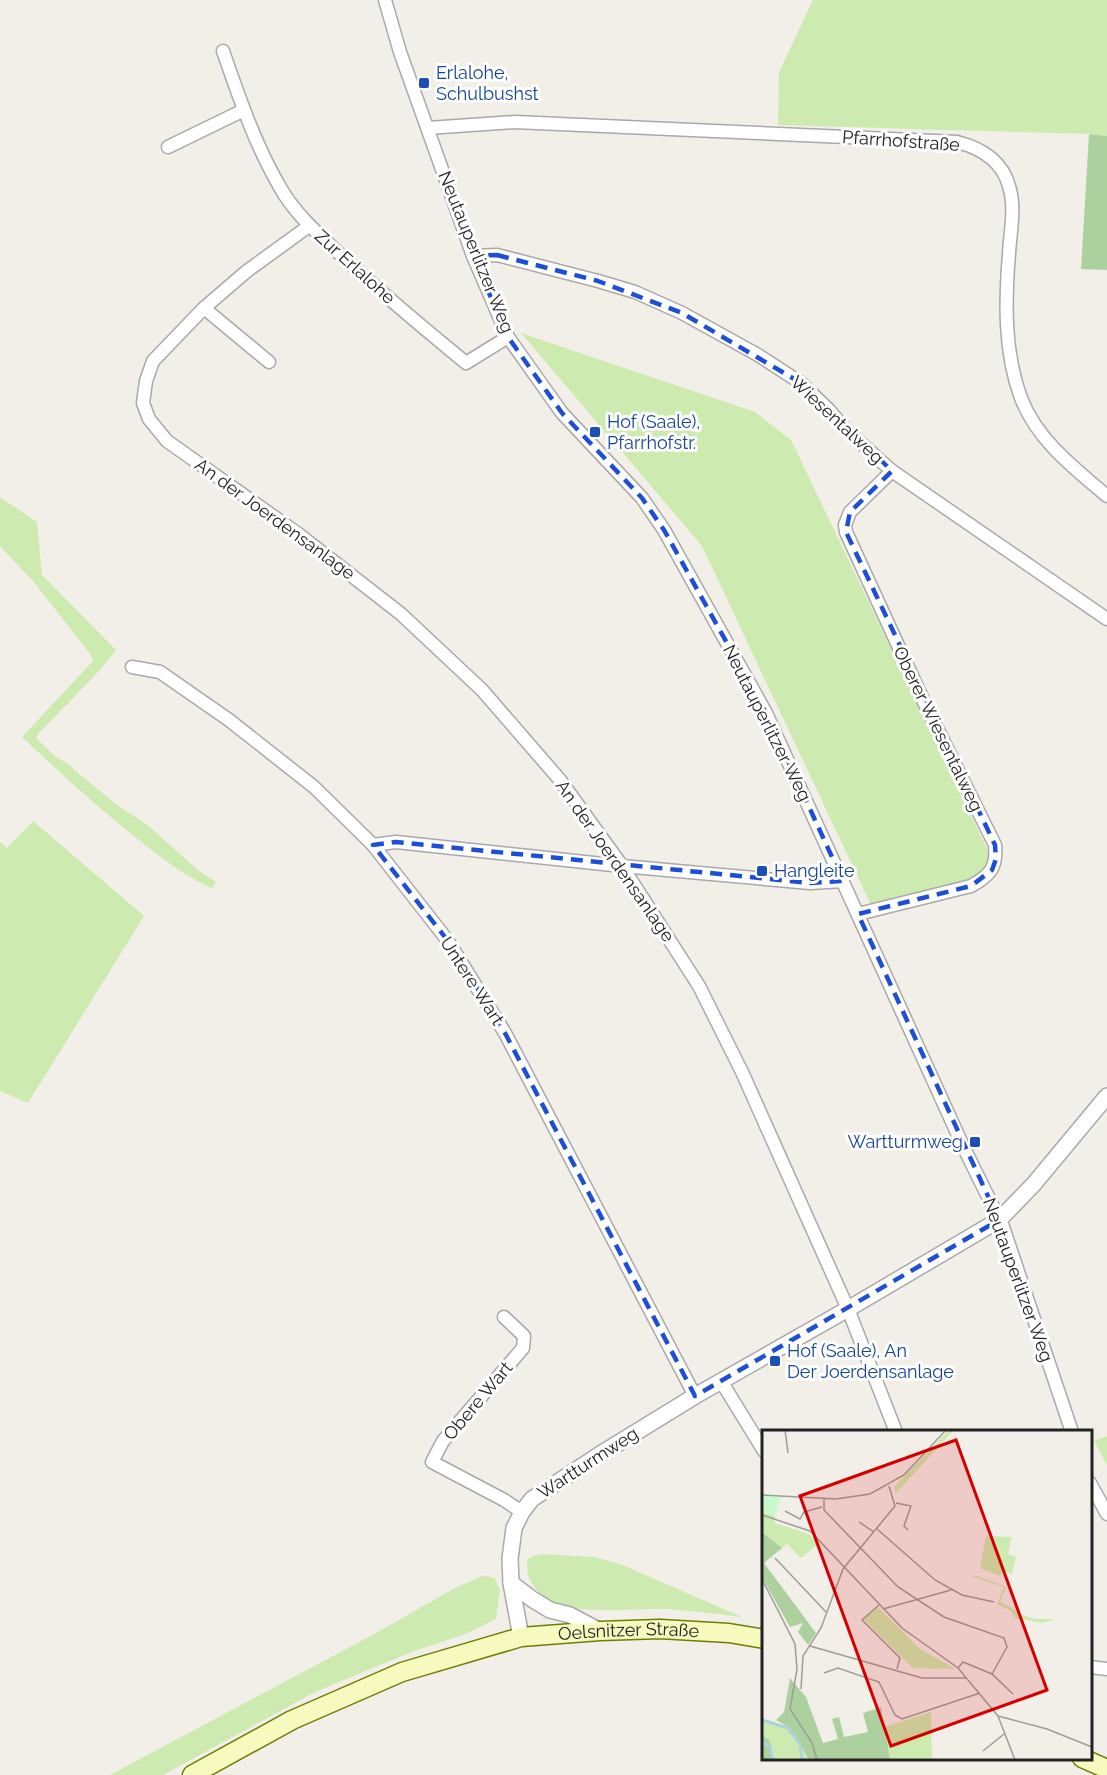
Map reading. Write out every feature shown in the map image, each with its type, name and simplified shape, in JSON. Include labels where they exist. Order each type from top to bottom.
[{"type":"main road","name":"Oelsnitzer Straße","points":[[192,1775],[292,1720],[402,1672],[521,1637],[600,1630],[660,1629],[729,1633],[762,1640]]},
{"type":"main road","points":[[1087,1760],[1107,1769]]},
{"type":"street","name":"Neutauperlitzer Weg","points":[[384,0],[400,52],[474,256],[508,337],[562,413],[642,498],[664,530],[766,713],[963,1146],[999,1220],[1072,1430]]},
{"type":"street","name":"Zur Erlalohe","points":[[223,51],[260,148],[285,195],[309,226],[378,290],[466,363],[508,337]]},
{"type":"street","points":[[168,147],[244,110]]},
{"type":"street","name":"Pfarrhofstraße","points":[[428,128],[515,122],[957,142],[972,146],[991,157],[1001,169],[1009,186],[1013,208],[1008,257],[1006,338],[1021,399],[1037,428],[1055,450],[1107,496]]},
{"type":"street","name":"An der Joerdensanlage","points":[[309,226],[248,271],[204,308],[153,362],[146,381],[143,403],[149,419],[167,441],[297,533],[401,614],[474,683],[560,780],[622,866],[699,986],[742,1072],[848,1309],[896,1430]]},
{"type":"street","name":"Wiesentalweg","points":[[474,256],[497,255],[635,292],[682,313],[759,355],[801,383],[830,411],[844,429],[892,471],[1107,619]]},
{"type":"street","points":[[204,308],[269,362]]},
{"type":"street","name":"Oberer Wiesentalweg","points":[[858,914],[971,886],[982,880],[992,870],[996,859],[994,845],[924,702],[846,532],[846,519],[850,512],[892,471]]},
{"type":"street","name":"Untere Wart","points":[[132,667],[160,672],[229,720],[314,787],[373,845],[448,941],[505,1033],[695,1396]]},
{"type":"street","points":[[373,845],[396,842],[810,883],[843,881]]},
{"type":"street","name":"Wartturmweg","points":[[521,1637],[511,1583],[510,1559],[514,1527],[532,1499],[695,1396],[999,1220],[1033,1185],[1106,1099]]},
{"type":"street","name":"Obere Wart","points":[[504,1317],[524,1336],[523,1348],[443,1441],[432,1462],[522,1512]]},
{"type":"street","points":[[721,1381],[762,1448]]},
{"type":"street","points":[[1092,1487],[1107,1514]]},
{"type":"street","points":[[511,1583],[550,1610],[570,1615],[600,1630]]},
{"type":"street","points":[[1092,1667],[1107,1669]]},
{"type":"highlighted area","points":[[497,255],[598,281],[682,313],[801,383],[892,471],[850,512],[846,532],[995,845],[996,859],[992,870],[971,886],[858,914],[999,1220],[695,1396],[505,1033],[448,941],[373,845],[396,842],[810,883],[843,881],[766,713],[664,530],[642,498],[562,413],[508,337],[473,256]]},
{"type":"green space","points":[[813,0],[1107,0],[1107,136],[778,125],[779,72]]},
{"type":"green space","points":[[1089,134],[1107,136],[1107,270],[1081,269]]},
{"type":"green space","points":[[521,333],[755,412],[791,440],[987,849],[990,861],[980,880],[871,905],[702,546]]},
{"type":"green space","points":[[0,497],[37,522],[42,575],[116,650],[36,738],[56,757],[68,764],[121,808],[145,823],[199,871],[216,882],[212,889],[176,868],[116,822],[22,737],[93,661],[91,655],[33,581],[0,546]]},
{"type":"green space","points":[[33,821],[144,916],[28,1103],[0,1091],[0,842],[7,848]]},
{"type":"green space","points":[[1107,1436],[1107,1465],[1094,1441]]},
{"type":"green space","points":[[542,1554],[594,1557],[620,1564],[742,1617],[668,1609],[592,1610],[563,1606],[543,1595],[530,1580],[527,1570],[528,1560]]},
{"type":"green space","points":[[485,1575],[495,1579],[500,1590],[496,1619],[468,1633],[414,1651],[315,1692],[163,1775],[110,1775],[376,1633],[455,1588]]},
{"type":"place","name":"Erlalohe, Schulbushst","points":[[424,83]]},
{"type":"place","name":"Hof (Saale), Pfarrhofstr.","points":[[595,432]]},
{"type":"place","name":"Hangleite","points":[[762,871]]},
{"type":"place","name":"Wartturmweg","points":[[975,1142]]},
{"type":"place","name":"Hof (Saale), An Der Joerdensanlage","points":[[775,1361]]}]
